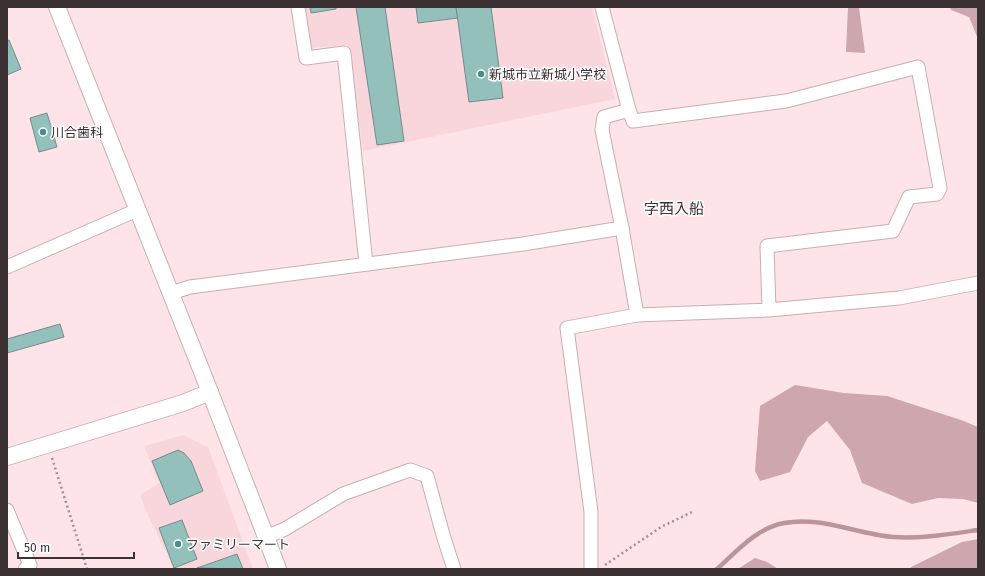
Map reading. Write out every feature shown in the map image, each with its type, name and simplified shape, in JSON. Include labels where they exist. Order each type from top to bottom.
[{"type":"street","points":[[57,7],[210,392],[278,569]]},
{"type":"street","points":[[298,7],[306,58],[344,53],[366,264]]},
{"type":"street","points":[[602,7],[633,121],[786,101],[918,67],[940,188],[937,194],[909,197],[893,231],[767,246],[769,310]]},
{"type":"street","points":[[629,110],[604,116],[602,130],[622,228],[637,315]]},
{"type":"street","points":[[7,267],[137,210]]},
{"type":"street","points":[[171,293],[190,287],[524,244],[622,228]]},
{"type":"street","points":[[591,569],[591,512],[567,328],[637,315],[769,310],[899,298],[978,283]]},
{"type":"street","points":[[7,457],[183,403],[210,392]]},
{"type":"street","points":[[266,537],[285,528],[343,494],[410,470],[427,476],[454,569]]},
{"type":"street","points":[[7,510],[30,565],[25,569]]},
{"type":"path","points":[[47,444],[87,569]]},
{"type":"path","points":[[599,569],[661,527],[692,512]]},
{"type":"shaded area","name":"新城市立新城小学校","points":[[305,7],[592,7],[615,99],[363,151],[348,45],[312,48]]},
{"type":"shaded area","points":[[848,7],[859,7],[865,53],[846,52]]},
{"type":"shaded area","points":[[950,7],[978,7],[978,39],[969,17],[951,10]]},
{"type":"shaded area","points":[[795,385],[844,393],[887,396],[978,427],[978,503],[963,499],[938,498],[912,504],[862,483],[850,450],[827,421],[808,437],[790,472],[760,481],[755,471],[760,406]]},
{"type":"shaded area","points":[[183,435],[208,447],[253,569],[174,569],[146,511],[140,495],[159,483],[144,446]]},
{"type":"shaded area","points":[[978,539],[978,569],[909,569],[962,542]]},
{"type":"shaded area","points":[[755,558],[767,562],[778,569],[738,569]]},
{"type":"building","points":[[310,7],[336,7],[336,9],[311,13]]},
{"type":"building","points":[[356,7],[385,7],[404,141],[377,145]]},
{"type":"building","points":[[416,7],[456,7],[458,18],[418,23]]},
{"type":"building","points":[[456,7],[491,7],[503,98],[469,102]]},
{"type":"building","points":[[9,40],[21,69],[7,75],[7,41]]},
{"type":"building","name":"川合歯科","points":[[47,113],[57,147],[39,152],[30,118]]},
{"type":"building","points":[[60,324],[64,337],[7,353],[7,339]]},
{"type":"building","points":[[178,450],[184,453],[191,461],[203,491],[170,505],[152,461]]},
{"type":"building","name":"ファミリーマート","points":[[182,520],[197,559],[174,568],[159,528]]},
{"type":"building","points":[[237,554],[243,569],[197,568]]},
{"type":"waterway","points":[[717,569],[756,535],[784,523],[798,521],[812,522],[893,537],[936,536],[978,530]]},
{"type":"place","name":"新城市立新城小学校","points":[[481,74]]},
{"type":"place","name":"川合歯科","points":[[43,132]]},
{"type":"place","name":"ファミリーマート","points":[[178,544]]},
{"type":"district","name":"字西入船","points":[[674,209]]}]
